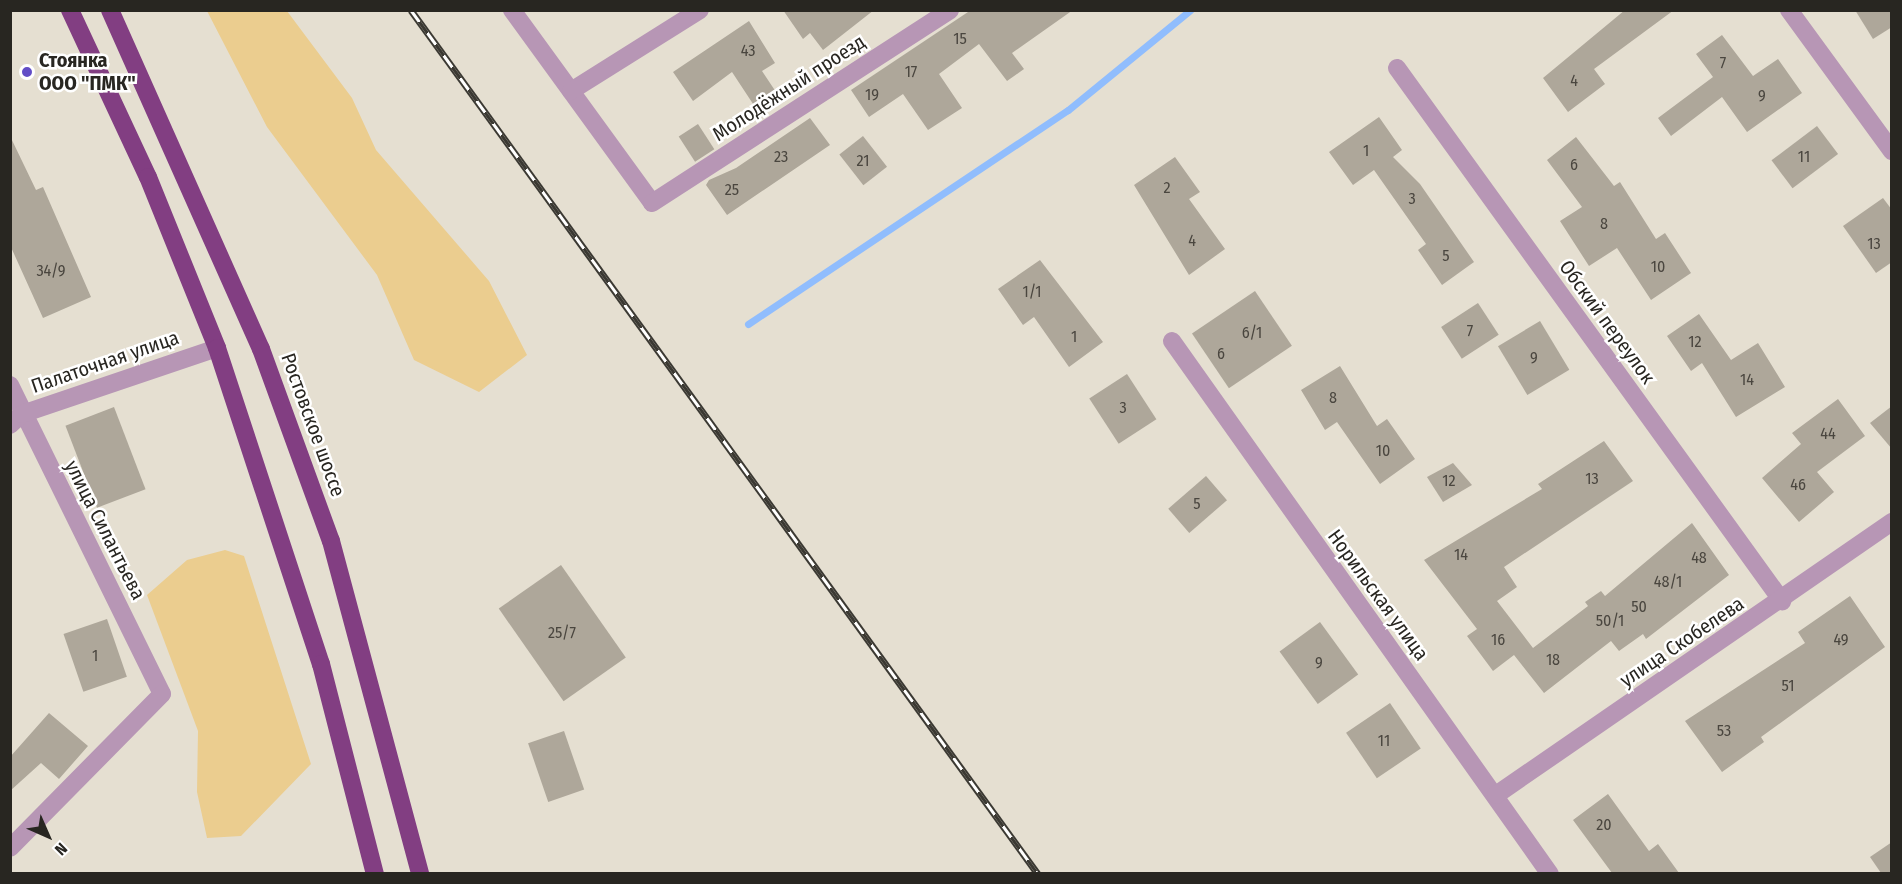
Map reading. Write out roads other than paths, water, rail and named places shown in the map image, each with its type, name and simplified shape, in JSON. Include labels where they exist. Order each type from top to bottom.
[{"type":"highway","points":[[70,10],[148,177],[217,348],[321,664],[375,873]]},
{"type":"highway","name":"Ростовское шоссе","points":[[110,10],[261,349],[327,530],[420,873]]},
{"type":"street","points":[[512,10],[571,91],[700,10]]},
{"type":"street","name":"Молодёжный проезд","points":[[571,91],[652,203],[950,10]]},
{"type":"street","points":[[1789,10],[1892,151]]},
{"type":"street","name":"Обский переулок","points":[[1397,68],[1782,601]]},
{"type":"street","name":"Норильская улица","points":[[1172,340],[1550,873]]},
{"type":"street","name":"Палаточная улица","points":[[16,419],[217,348]]},
{"type":"street","name":"улица Силантьева","points":[[10,385],[16,419],[162,694],[10,848]]},
{"type":"street","name":"улица Скобелева","points":[[1496,795],[1782,601],[1892,522]]},
{"type":"waterway","points":[[748,324],[1068,110],[1190,10]]},
{"type":"railway","points":[[411,10],[1038,874]]},
{"type":"place","name":"Стоянка ООО \"ПМК\"","points":[[27,72]]}]
